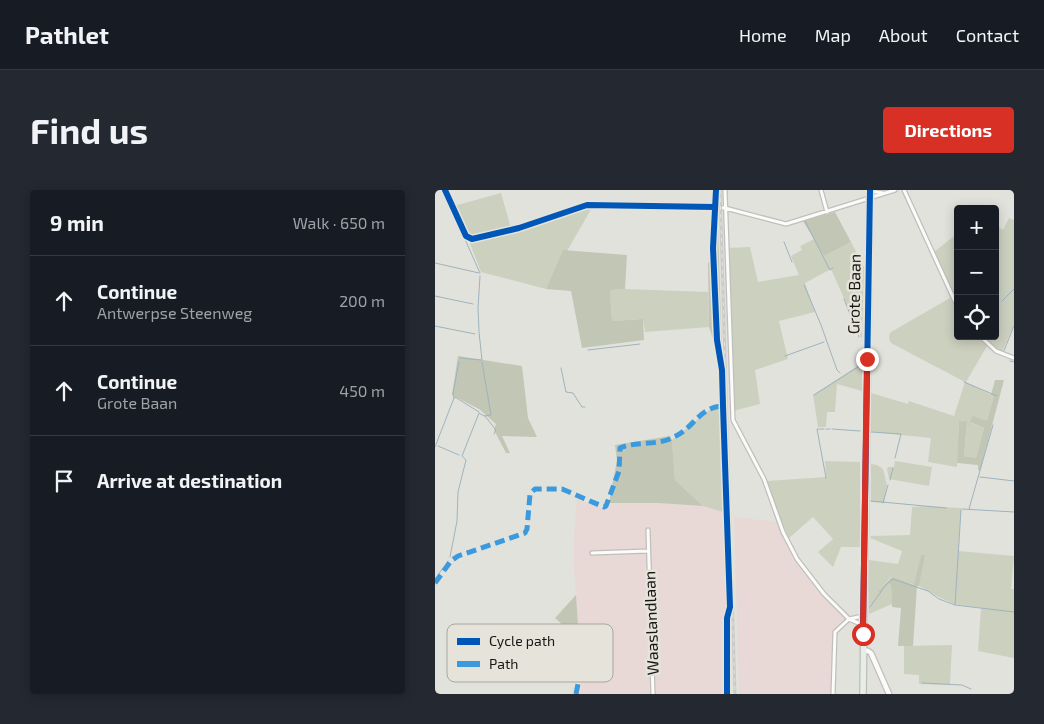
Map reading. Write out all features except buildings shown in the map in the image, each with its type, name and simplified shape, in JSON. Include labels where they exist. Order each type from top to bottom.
[{"type":"main road","name":"Grote Baan","points":[[863,694],[870,190]]},
{"type":"street","points":[[714,207],[716,190]]},
{"type":"street","points":[[725,190],[732,414],[735,426],[767,487],[783,532],[797,559],[824,594],[849,619],[863,625]]},
{"type":"street","points":[[821,190],[827,212]]},
{"type":"street","points":[[870,190],[884,194]]},
{"type":"street","points":[[665,206],[725,208],[786,224],[895,190]]},
{"type":"street","points":[[904,190],[954,299]]},
{"type":"street","points":[[984,340],[996,351],[1014,358]]},
{"type":"street","name":"Waaslandlaan","points":[[648,530],[653,694]]},
{"type":"street","name":"Waaslandlaan","points":[[592,553],[648,551]]},
{"type":"street","points":[[833,694],[834,634],[836,629],[849,619],[863,616]]},
{"type":"street","points":[[863,650],[871,653],[889,694]]},
{"type":"shaded area","points":[[577,499],[604,509],[609,503],[658,503],[703,506],[726,513],[729,606],[727,617],[726,694],[580,694],[581,682],[613,682],[613,624],[578,624],[574,571],[574,532]]},
{"type":"shaded area","points":[[734,517],[780,522],[799,558],[826,593],[850,615],[838,625],[835,633],[835,694],[739,694]]},
{"type":"green space","points":[[501,193],[511,228],[470,237],[454,206]]},
{"type":"green space","points":[[593,206],[567,251],[563,251],[546,289],[481,272],[469,241],[519,230],[575,210]]},
{"type":"green space","points":[[835,212],[851,242],[824,256],[803,221]]},
{"type":"green space","points":[[1009,218],[1014,220],[1014,325],[1002,352],[986,340],[999,340],[999,227],[1003,230]]},
{"type":"green space","points":[[718,227],[722,351],[717,351],[709,327],[708,263],[711,260],[710,229]]},
{"type":"green space","points":[[954,236],[954,296],[934,252]]},
{"type":"green space","points":[[814,239],[824,256],[851,242],[864,267],[862,339],[831,269],[805,283],[815,312],[779,321],[788,359],[755,370],[760,404],[733,411],[727,248],[750,247],[758,282],[799,275],[791,256],[802,250],[800,246]]},
{"type":"green space","points":[[563,250],[627,255],[625,289],[610,290],[612,321],[643,319],[644,340],[582,348],[571,291],[546,289]]},
{"type":"green space","points":[[610,290],[708,292],[709,327],[645,332],[643,319],[612,321]]},
{"type":"green space","points":[[950,298],[954,306],[954,340],[981,340],[987,346],[966,382],[994,396],[987,422],[971,423],[984,428],[976,458],[964,456],[967,423],[959,421],[957,467],[928,462],[931,438],[871,432],[871,393],[908,404],[909,401],[954,416],[965,382],[891,343],[889,335],[891,332]]},
{"type":"green space","points":[[458,356],[522,366],[528,418],[537,437],[502,436],[510,453],[506,453],[494,430],[496,424],[479,409],[452,395]]},
{"type":"green space","points":[[862,363],[862,391],[837,384],[835,412],[827,412],[826,427],[818,427],[813,395]]},
{"type":"green space","points":[[995,380],[1004,380],[980,471],[978,470],[978,465],[957,463],[959,421],[967,422],[964,456],[976,458],[984,428],[970,422],[973,416],[987,421],[994,396],[991,395]]},
{"type":"green space","points":[[713,407],[722,407],[726,513],[703,506],[675,480],[672,440]]},
{"type":"green space","points":[[670,436],[672,440],[675,480],[703,506],[658,503],[609,503],[617,460],[615,445]]},
{"type":"green space","points":[[825,461],[860,462],[860,547],[841,547],[833,567],[818,552],[833,539],[813,517],[789,538],[780,519],[767,481],[826,477]]},
{"type":"green space","points":[[895,461],[932,467],[929,486],[889,479],[887,469],[888,467],[894,467]]},
{"type":"green space","points":[[871,464],[883,469],[887,485],[884,503],[871,502]]},
{"type":"green space","points":[[912,507],[961,508],[958,551],[1014,556],[1011,589],[1014,589],[1014,658],[978,651],[981,608],[954,604],[919,586],[924,555],[921,555],[915,585],[891,577],[878,591],[881,593],[888,583],[891,584],[892,604],[869,614],[869,560],[898,564],[902,551],[870,538],[871,536],[910,535]]},
{"type":"green space","points":[[921,555],[925,555],[919,586],[917,586],[913,646],[898,646],[901,608],[892,607],[891,584],[888,583],[880,593],[878,591],[892,577],[914,585]]},
{"type":"green space","points":[[576,595],[578,624],[562,624],[555,618]]},
{"type":"green space","points":[[952,645],[950,685],[919,684],[919,675],[904,674],[904,646]]},
{"type":"waterway","points":[[443,190],[480,273]]},
{"type":"waterway","points":[[805,221],[830,270],[833,268]]},
{"type":"waterway","points":[[784,242],[792,262]]},
{"type":"waterway","points":[[435,263],[479,273]]},
{"type":"waterway","points":[[479,331],[480,276]]},
{"type":"waterway","points":[[804,285],[837,370],[840,373]]},
{"type":"waterway","points":[[1002,301],[1014,289]]},
{"type":"waterway","points":[[435,296],[473,304]]},
{"type":"waterway","points":[[844,299],[859,337]]},
{"type":"waterway","points":[[849,309],[862,302]]},
{"type":"waterway","points":[[435,326],[475,334]]},
{"type":"waterway","points":[[1003,353],[1014,326]]},
{"type":"waterway","points":[[460,358],[482,360],[479,332]]},
{"type":"waterway","points":[[785,356],[824,342]]},
{"type":"waterway","points":[[588,350],[640,344]]},
{"type":"waterway","points":[[1010,361],[1014,362]]},
{"type":"waterway","points":[[454,398],[453,393],[459,362]]},
{"type":"waterway","points":[[450,557],[457,521],[458,492],[466,460],[462,456],[479,413],[484,416],[491,415],[482,362]]},
{"type":"waterway","points":[[814,395],[861,365]]},
{"type":"waterway","points":[[561,368],[566,392],[573,393],[582,407],[585,407]]},
{"type":"waterway","points":[[964,382],[997,396]]},
{"type":"waterway","points":[[435,447],[455,397],[479,412]]},
{"type":"waterway","points":[[485,416],[496,430],[494,434]]},
{"type":"waterway","points":[[969,509],[993,425]]},
{"type":"waterway","points":[[824,429],[817,429],[826,478]]},
{"type":"waterway","points":[[832,429],[860,431]]},
{"type":"waterway","points":[[871,432],[901,434],[895,458]]},
{"type":"waterway","points":[[438,446],[459,455]]},
{"type":"waterway","points":[[890,480],[893,468]]},
{"type":"waterway","points":[[980,477],[1014,481]]},
{"type":"waterway","points":[[883,503],[888,485]]},
{"type":"waterway","points":[[871,501],[946,508]]},
{"type":"waterway","points":[[962,509],[1014,512]]},
{"type":"waterway","points":[[955,605],[961,510]]},
{"type":"waterway","points":[[435,579],[448,561]]},
{"type":"waterway","points":[[870,607],[886,585],[893,579],[928,591],[939,599],[955,605],[1014,612]]},
{"type":"waterway","points":[[922,683],[962,685],[971,689]]},
{"type":"railway","points":[[720,190],[735,694]]},
{"type":"marked path","points":[[435,583],[451,561],[458,556],[525,533],[530,494],[535,489],[562,489],[604,507],[619,471],[620,448],[668,440],[681,433],[708,410],[723,406]]},
{"type":"marked path","points":[[576,694],[578,682]]},
{"type":"cycle path","points":[[445,190],[466,236],[472,239],[519,228],[587,205],[714,207]]},
{"type":"cycle path","points":[[716,190],[713,248],[717,340],[722,370],[730,607],[727,618],[727,694]]},
{"type":"cycle path","points":[[863,625],[870,190]]},
{"type":"route","points":[[863,634],[867,359]]}]
